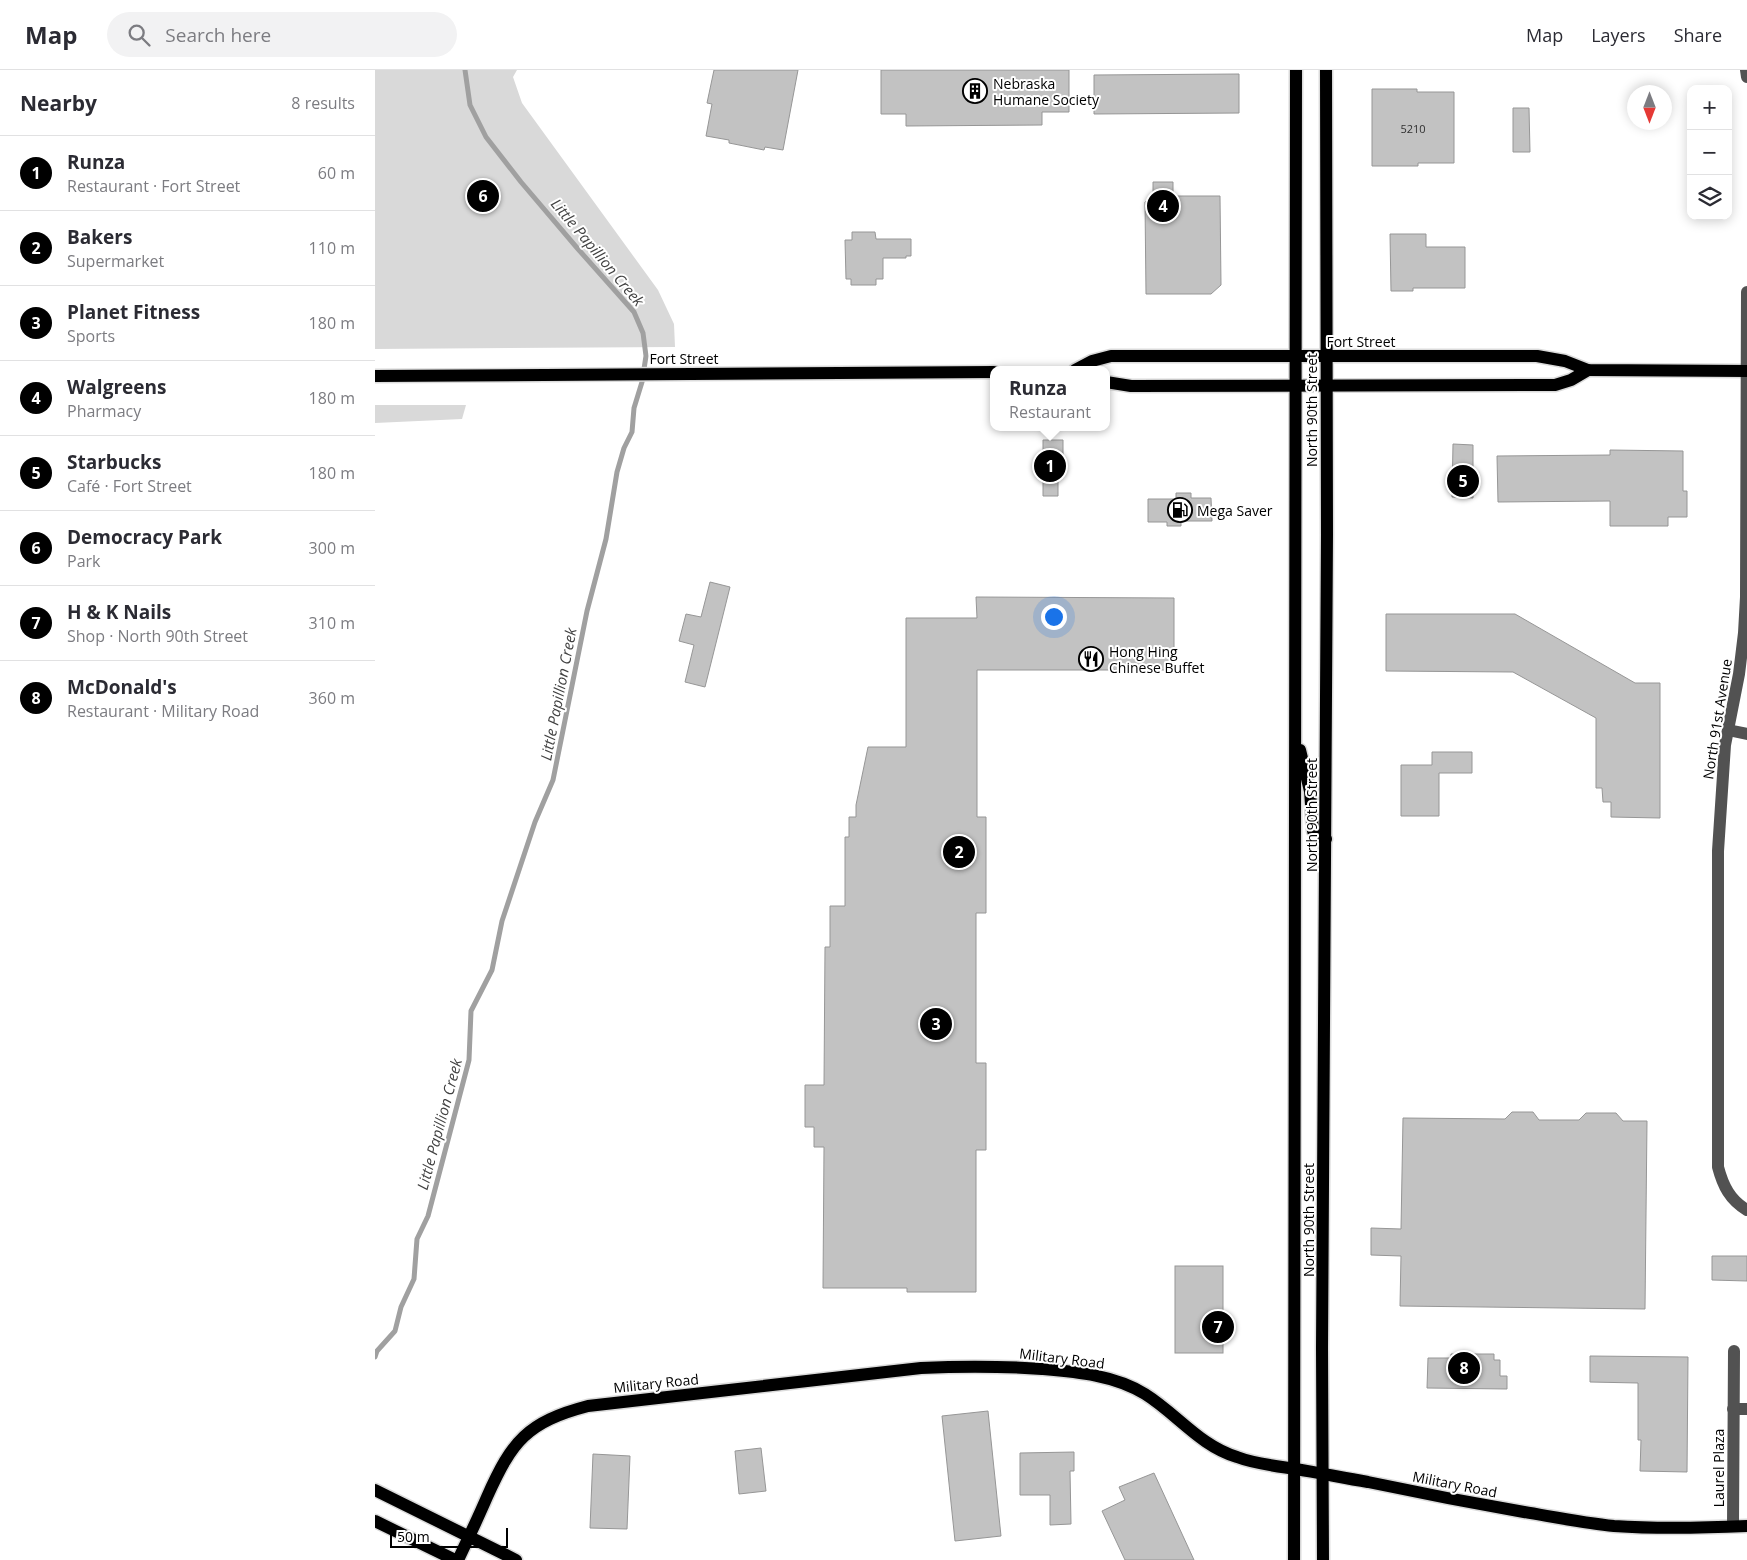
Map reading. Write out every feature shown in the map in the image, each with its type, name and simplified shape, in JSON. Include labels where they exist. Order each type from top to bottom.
[{"type":"main road","name":"North 90th Street","points":[[1294,1560],[1296,70]]},
{"type":"main road","name":"North 90th Street","points":[[1323,1560],[1326,839],[1326,70]]},
{"type":"main road","name":"Fort Street","points":[[1082,366],[1091,361],[1111,356],[1537,356],[1565,361],[1588,370],[1747,371]]},
{"type":"main road","name":"Fort Street","points":[[1110,383],[1131,386],[1555,385],[1571,380],[1588,370]]},
{"type":"main road","name":"Fort Street","points":[[375,376],[603,373],[990,372]]},
{"type":"main road","points":[[1295,728],[1310,791],[1313,831],[1317,836],[1326,839]]},
{"type":"main road","name":"Military Road","points":[[457,1560],[499,1471],[512,1448],[537,1426],[565,1412],[588,1406],[921,1368],[960,1366],[1008,1366],[1102,1376],[1119,1381],[1144,1393],[1161,1405],[1197,1437],[1238,1458],[1464,1502],[1587,1523],[1640,1527],[1747,1526]]},
{"type":"main road","points":[[375,1490],[516,1560]]},
{"type":"main road","points":[[377,1522],[457,1560]]},
{"type":"street","points":[[1746,70],[1747,77]]},
{"type":"street","name":"North 91st Avenue","points":[[1743,1208],[1726,1191],[1718,1167],[1718,851],[1722,772],[1744,633],[1747,292]]},
{"type":"street","points":[[1728,730],[1747,734]]},
{"type":"street","name":"Laurel Plaza","points":[[1733,1526],[1734,1351]]},
{"type":"street","name":"Laurel Plaza","points":[[1733,1409],[1747,1409]]},
{"type":"shaded area","points":[[375,70],[517,70],[513,77],[522,103],[658,290],[674,324],[675,347],[375,349]]},
{"type":"shaded area","points":[[375,405],[466,405],[462,419],[375,423]]},
{"type":"building","points":[[714,70],[798,70],[783,150],[765,147],[764,150],[729,143],[729,140],[706,136],[712,104],[707,103]]},
{"type":"building","name":"Nebraska Humane Society","points":[[881,70],[1069,70],[1069,112],[1042,112],[1042,125],[906,126],[906,114],[881,114]]},
{"type":"building","points":[[1239,74],[1239,113],[1094,114],[1094,75]]},
{"type":"building","points":[[1372,89],[1417,89],[1417,92],[1454,92],[1454,163],[1418,163],[1418,166],[1372,166]]},
{"type":"building","points":[[1513,108],[1529,108],[1530,152],[1513,152]]},
{"type":"building","points":[[1153,182],[1173,182],[1173,196],[1220,196],[1221,285],[1211,294],[1146,294],[1145,202],[1153,194]]},
{"type":"building","points":[[852,232],[875,232],[876,239],[911,239],[911,256],[906,256],[906,258],[883,258],[883,279],[876,279],[876,285],[851,285],[851,279],[846,279],[845,240],[852,240]]},
{"type":"building","points":[[1390,234],[1426,234],[1426,247],[1465,247],[1465,288],[1413,288],[1413,291],[1391,291]]},
{"type":"building","points":[[1043,440],[1063,440],[1063,476],[1058,476],[1058,496],[1043,496],[1043,476],[1038,476],[1038,456],[1043,456]]},
{"type":"building","points":[[1453,444],[1473,445],[1473,498],[1452,497]]},
{"type":"building","points":[[1610,450],[1683,451],[1683,491],[1687,491],[1687,517],[1668,517],[1668,526],[1610,526],[1610,501],[1498,502],[1497,456],[1610,455]]},
{"type":"building","name":"Mega Saver","points":[[1176,493],[1191,493],[1191,498],[1211,498],[1212,521],[1181,521],[1181,526],[1167,526],[1167,522],[1148,522],[1148,499],[1176,499]]},
{"type":"building","points":[[710,582],[730,587],[705,687],[685,682],[694,645],[679,641],[686,614],[701,617]]},
{"type":"building","points":[[976,597],[1174,598],[1174,670],[977,670],[977,817],[986,817],[986,913],[976,913],[976,1063],[986,1063],[986,1150],[976,1150],[976,1292],[907,1292],[907,1288],[823,1288],[824,1147],[814,1147],[814,1127],[805,1127],[805,1085],[824,1085],[825,947],[830,947],[830,906],[845,906],[845,837],[849,837],[849,817],[856,817],[856,805],[868,747],[906,747],[906,618],[977,618]]},
{"type":"building","points":[[1386,614],[1515,614],[1635,683],[1660,683],[1660,818],[1611,817],[1611,802],[1603,802],[1602,788],[1596,788],[1596,718],[1513,672],[1386,671]]},
{"type":"building","points":[[1432,752],[1472,752],[1472,773],[1439,773],[1439,816],[1401,816],[1401,765],[1432,765]]},
{"type":"building","points":[[1512,1112],[1533,1112],[1539,1120],[1579,1120],[1586,1113],[1616,1113],[1623,1121],[1647,1121],[1645,1309],[1400,1306],[1401,1256],[1371,1255],[1371,1228],[1401,1229],[1403,1118],[1505,1119]]},
{"type":"building","points":[[1712,1256],[1747,1256],[1747,1281],[1712,1280]]},
{"type":"building","points":[[1175,1266],[1223,1266],[1223,1353],[1175,1353]]},
{"type":"building","points":[[1451,1354],[1494,1354],[1494,1360],[1500,1360],[1500,1376],[1507,1376],[1507,1389],[1427,1388],[1428,1358],[1451,1358]]},
{"type":"building","points":[[1590,1356],[1688,1357],[1687,1472],[1640,1471],[1641,1440],[1638,1440],[1638,1383],[1590,1382]]},
{"type":"building","points":[[988,1411],[1001,1536],[955,1541],[942,1416]]},
{"type":"building","points":[[761,1448],[766,1491],[739,1494],[735,1451]]},
{"type":"building","points":[[1074,1452],[1074,1471],[1070,1471],[1071,1524],[1050,1525],[1050,1495],[1020,1495],[1020,1453]]},
{"type":"building","points":[[593,1454],[630,1456],[627,1529],[590,1528]]},
{"type":"building","points":[[1154,1473],[1194,1560],[1125,1560],[1102,1511],[1125,1500],[1119,1487]]},
{"type":"waterway","name":"Little Papillion Creek","points":[[375,1357],[377,1351],[395,1331],[401,1307],[414,1279],[417,1239],[428,1216],[469,1060],[471,1011],[492,970],[502,921],[535,822],[553,780],[587,611],[606,539],[617,472],[624,448],[632,432],[634,408],[642,382],[646,356],[643,333],[634,312],[521,182],[486,137],[470,105],[465,70]]},
{"type":"place","name":"Nebraska Humane Society","points":[[975,91]]},
{"type":"place","name":"Democracy Park","points":[[483,196]]},
{"type":"place","name":"Walgreens","points":[[1163,206]]},
{"type":"place","name":"Runza","points":[[1050,466]]},
{"type":"place","name":"Starbucks","points":[[1463,481]]},
{"type":"place","name":"Mega Saver","points":[[1180,510]]},
{"type":"place","name":"Hong Hing Chinese Buffet","points":[[1091,659]]},
{"type":"place","name":"Bakers","points":[[959,852]]},
{"type":"place","name":"Planet Fitness","points":[[936,1024]]},
{"type":"place","name":"H & K Nails","points":[[1218,1327]]},
{"type":"place","name":"McDonald's","points":[[1464,1368]]}]
